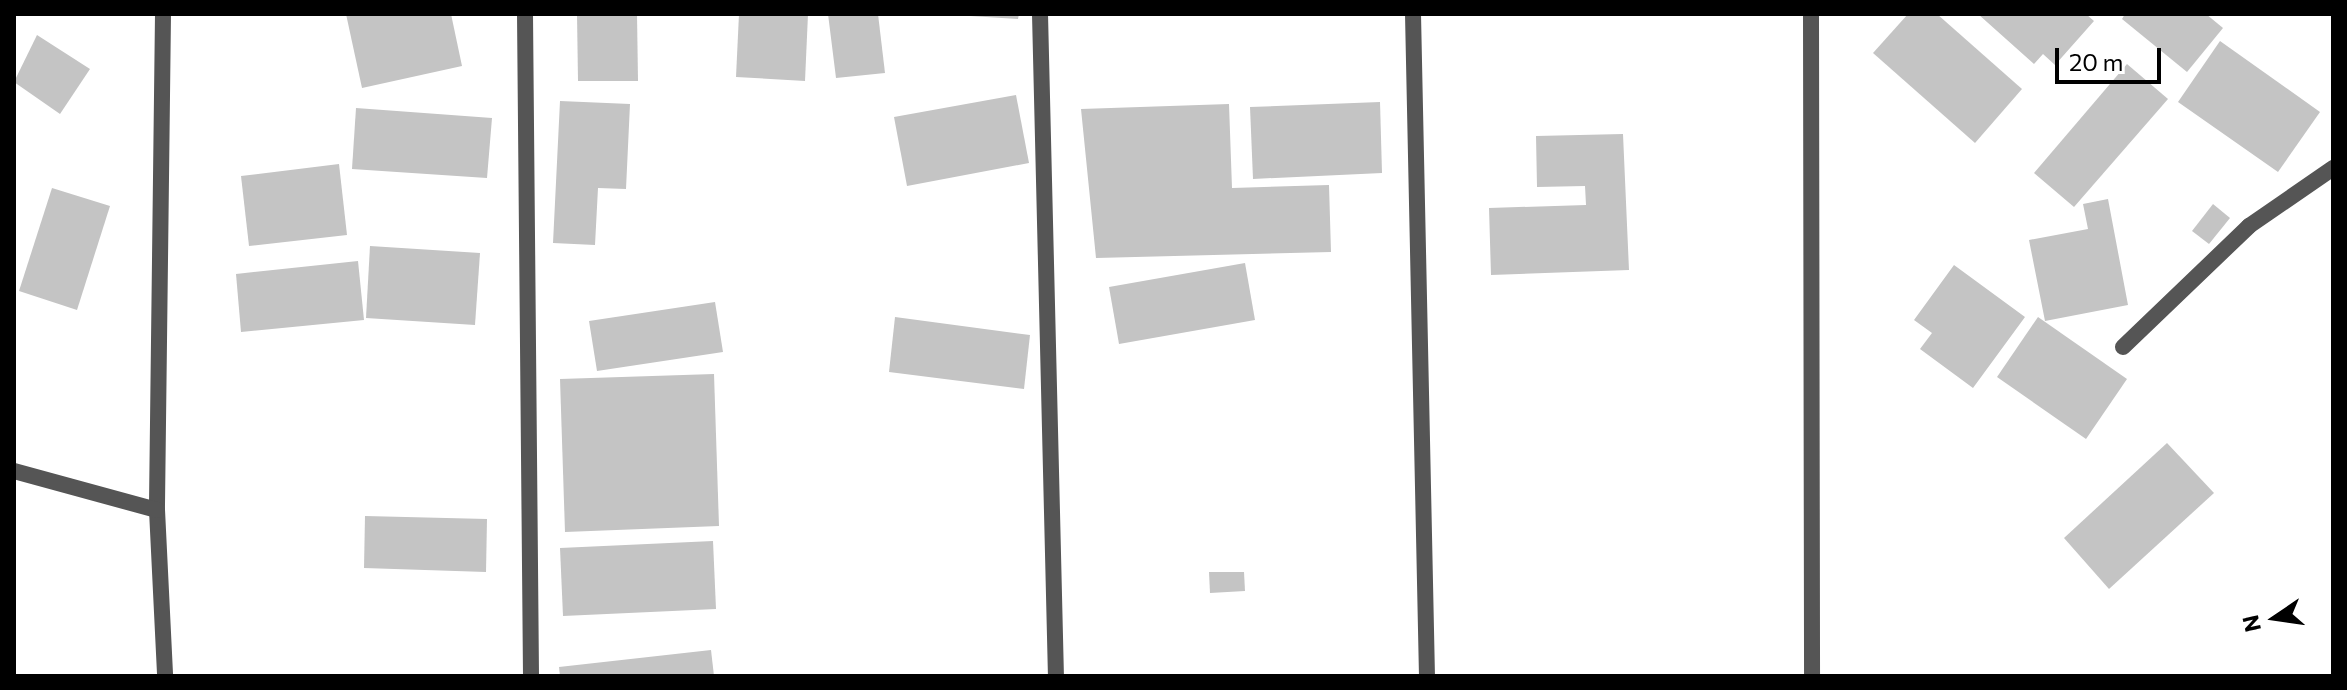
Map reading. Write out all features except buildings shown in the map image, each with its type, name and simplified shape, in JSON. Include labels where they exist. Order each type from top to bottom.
[{"type":"street","points":[[163,14],[157,510],[165,676]]},
{"type":"street","points":[[525,14],[531,676]]},
{"type":"street","points":[[1040,14],[1056,676]]},
{"type":"street","points":[[1413,14],[1427,676]]},
{"type":"street","points":[[1811,14],[1812,676]]},
{"type":"street","points":[[2123,347],[2249,226],[2333,168]]},
{"type":"street","points":[[14,471],[157,510]]}]
